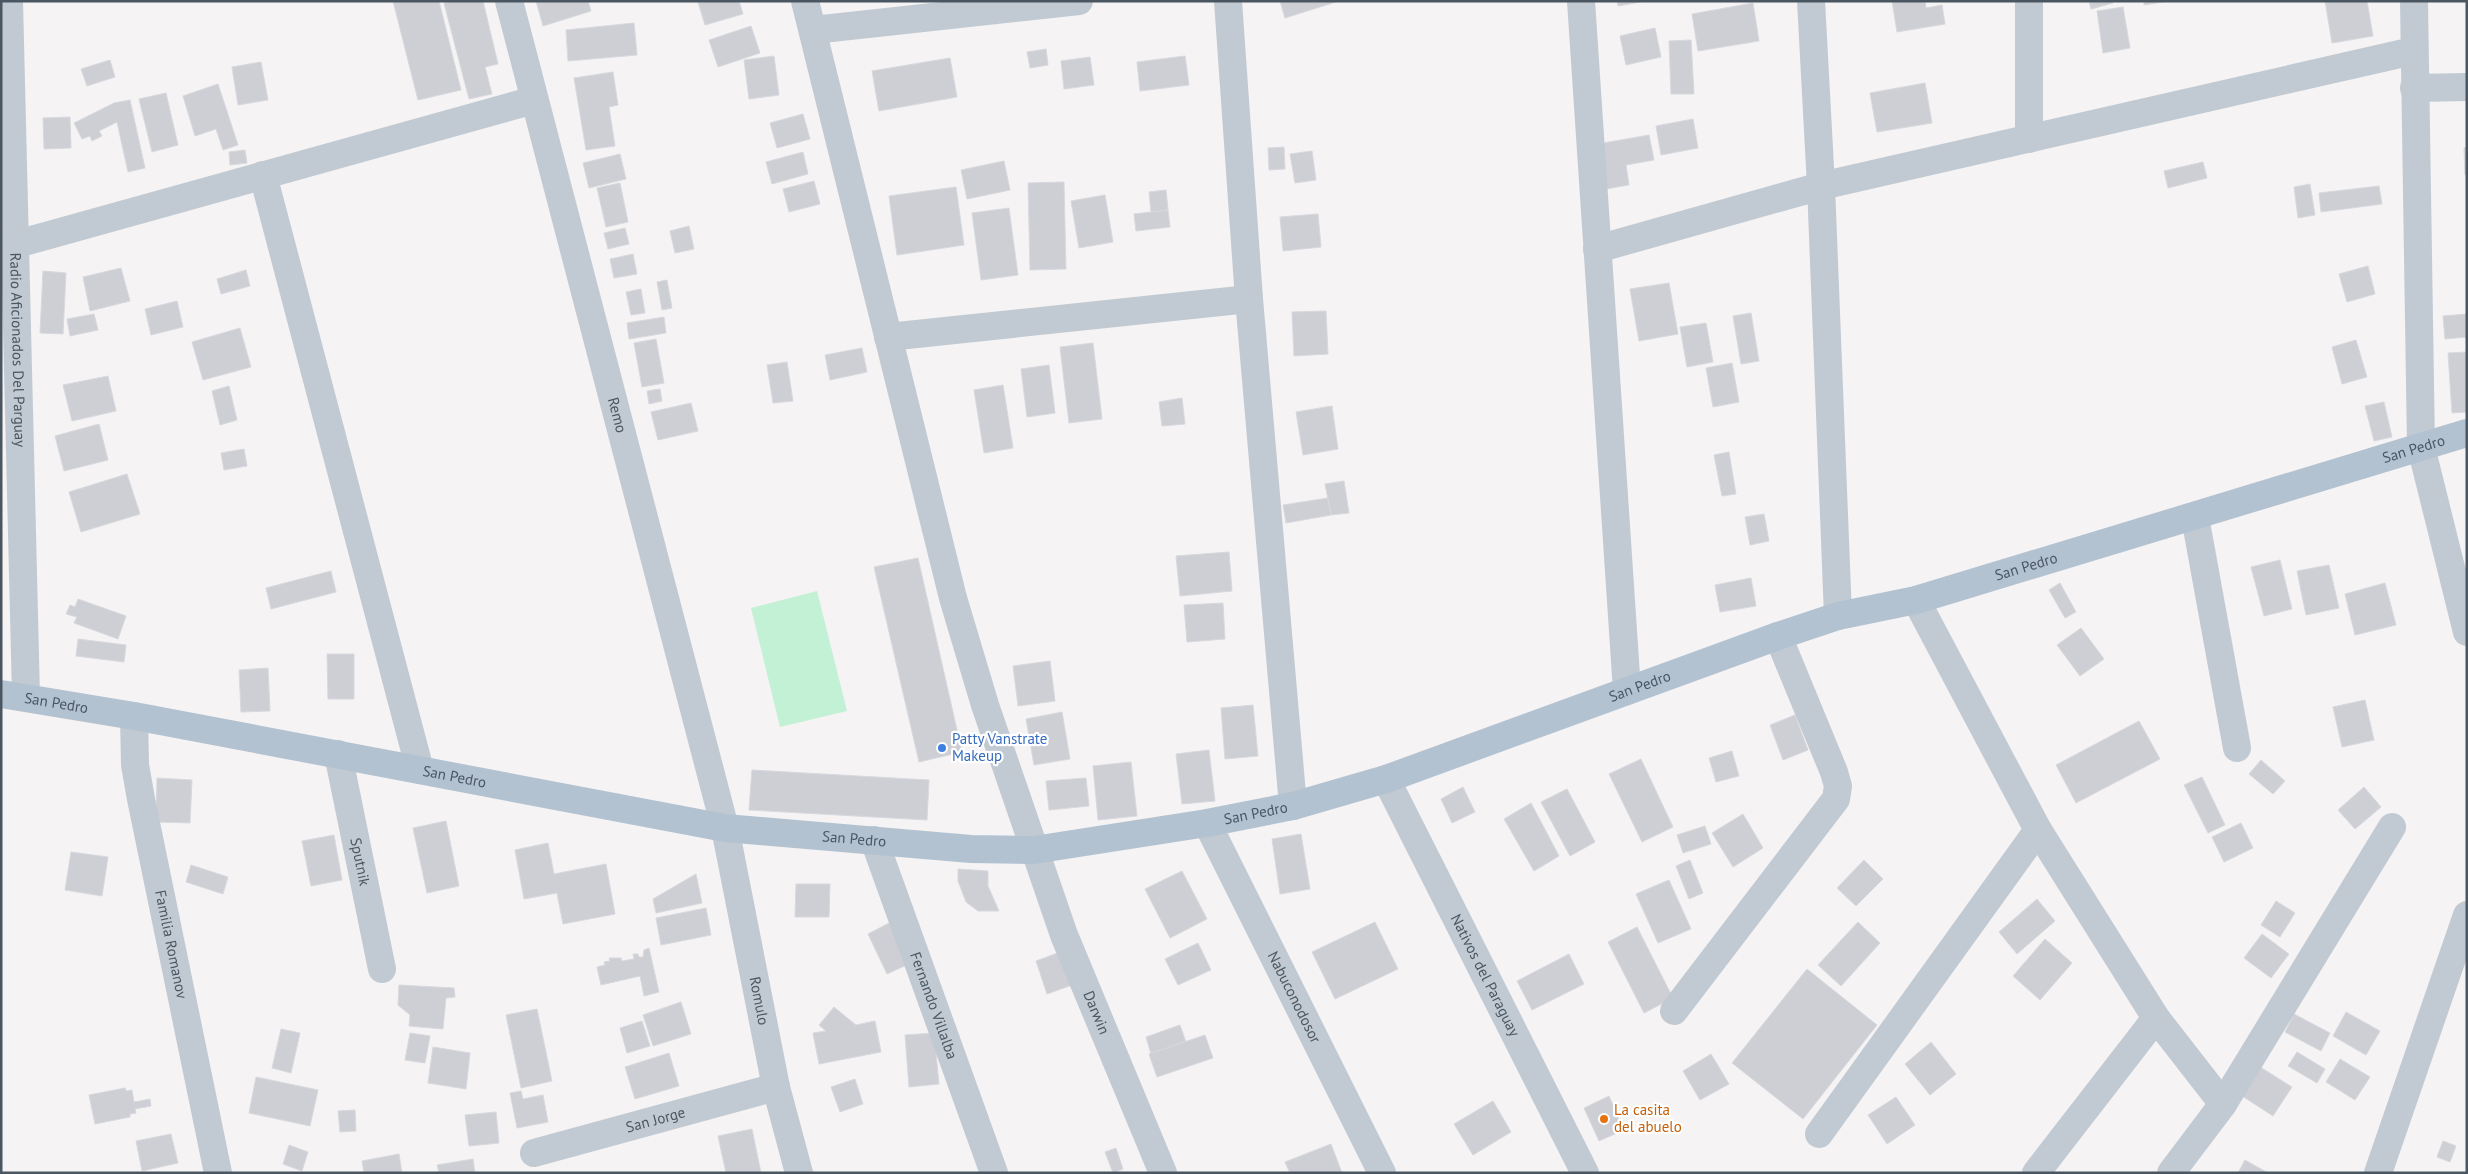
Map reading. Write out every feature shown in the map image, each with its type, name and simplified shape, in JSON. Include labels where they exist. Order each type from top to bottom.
[{"type":"main road","name":"San Pedro","points":[[14,695],[338,754],[725,828],[971,849],[1034,850],[1207,823],[1294,806],[1386,779],[1778,636],[1838,616],[1916,600],[2467,433]]},
{"type":"street","name":"Radio Aficionados Del Parguay","points":[[9,1],[17,244],[14,695]]},
{"type":"street","name":"Remo","points":[[509,1],[725,828]]},
{"type":"street","name":"Darwin","points":[[805,1],[953,598],[985,706],[1064,934],[1163,1173]]},
{"type":"street","points":[[813,30],[1079,1]]},
{"type":"street","points":[[1228,1],[1249,299],[1294,806]]},
{"type":"street","points":[[1581,1],[1627,691]]},
{"type":"street","points":[[1811,1],[1821,186],[1838,616]]},
{"type":"street","points":[[2029,1],[2029,139]]},
{"type":"street","points":[[2414,1],[2413,51],[2421,447],[2467,632]]},
{"type":"street","points":[[1597,249],[1821,186],[2413,51]]},
{"type":"street","points":[[2414,88],[2467,87]]},
{"type":"street","points":[[17,244],[534,100]]},
{"type":"street","points":[[263,175],[420,770]]},
{"type":"street","points":[[888,337],[1249,299]]},
{"type":"street","points":[[2195,517],[2237,748]]},
{"type":"street","points":[[1916,600],[2038,830],[2156,1018],[2223,1104]]},
{"type":"street","points":[[1674,1011],[1836,799],[1838,786],[1834,772],[1778,636]]},
{"type":"street","name":"Familia Romanov","points":[[134,716],[135,765],[141,799],[218,1173]]},
{"type":"street","name":"Sputnik","points":[[338,754],[382,969]]},
{"type":"street","name":"Nativos del Paraguay","points":[[1386,779],[1585,1173]]},
{"type":"street","name":"Nabuconodosor","points":[[1207,823],[1382,1173]]},
{"type":"street","points":[[2171,1173],[2223,1104],[2392,827]]},
{"type":"street","name":"Romulo","points":[[725,828],[776,1087],[799,1173]]},
{"type":"street","points":[[1819,1134],[2038,830]]},
{"type":"street","name":"Fernando Villalba","points":[[874,840],[994,1173]]},
{"type":"street","points":[[2378,1173],[2467,915]]},
{"type":"street","points":[[2036,1173],[2156,1018]]},
{"type":"street","name":"San Jorge","points":[[534,1153],[776,1087]]},
{"type":"green space","points":[[817,591],[847,711],[780,727],[751,608]]},
{"type":"building","points":[[393,1],[439,1],[461,90],[418,100]]},
{"type":"building","points":[[453,1],[483,1],[498,64],[485,67],[492,94],[469,99],[444,3]]},
{"type":"building","points":[[536,1],[588,1],[591,11],[543,26]]},
{"type":"building","points":[[739,1],[743,14],[705,25],[698,2]]},
{"type":"building","points":[[1280,1],[1339,1],[1285,18]]},
{"type":"building","points":[[1617,1],[1646,1],[1618,6]]},
{"type":"building","points":[[1892,1],[1925,1],[1926,8],[1942,5],[1945,24],[1897,32]]},
{"type":"building","points":[[2089,1],[2113,1],[2113,3],[2091,9]]},
{"type":"building","points":[[2144,1],[2168,1],[2144,5]]},
{"type":"building","points":[[2325,1],[2367,1],[2373,36],[2332,43]]},
{"type":"building","points":[[1753,3],[1759,41],[1698,51],[1692,14]]},
{"type":"building","points":[[2123,7],[2130,48],[2103,53],[2097,11]]},
{"type":"building","points":[[634,23],[637,55],[568,61],[566,30]]},
{"type":"building","points":[[751,26],[760,53],[718,67],[709,40]]},
{"type":"building","points":[[1655,28],[1661,57],[1626,65],[1620,36]]},
{"type":"building","points":[[1691,40],[1694,94],[1671,94],[1669,41]]},
{"type":"building","points":[[1046,49],[1048,65],[1030,68],[1027,52]]},
{"type":"building","points":[[774,56],[779,95],[749,99],[744,60]]},
{"type":"building","points":[[1185,56],[1189,85],[1140,91],[1137,62]]},
{"type":"building","points":[[1090,57],[1094,85],[1064,89],[1061,61]]},
{"type":"building","points":[[950,58],[957,97],[879,111],[872,71]]},
{"type":"building","points":[[110,60],[115,77],[87,86],[81,69]]},
{"type":"building","points":[[261,62],[268,100],[238,105],[232,67]]},
{"type":"building","points":[[613,72],[618,105],[609,107],[615,146],[586,150],[574,78]]},
{"type":"building","points":[[1925,83],[1932,123],[1877,132],[1870,93]]},
{"type":"building","points":[[218,84],[238,145],[223,150],[216,129],[195,136],[183,96]]},
{"type":"building","points":[[166,93],[178,145],[152,152],[139,99]]},
{"type":"building","points":[[130,100],[145,168],[128,172],[117,122],[99,131],[102,136],[92,141],[90,136],[82,139],[74,123],[114,103]]},
{"type":"building","points":[[803,114],[810,139],[777,148],[770,123]]},
{"type":"building","points":[[70,117],[71,148],[44,149],[43,118]]},
{"type":"building","points":[[1693,119],[1698,148],[1661,155],[1656,126]]},
{"type":"building","points":[[1649,135],[1654,160],[1626,165],[1629,185],[1606,189],[1598,144]]},
{"type":"building","points":[[1284,147],[1285,169],[1269,170],[1268,148]]},
{"type":"building","points":[[2467,147],[2467,175],[2465,175],[2464,148]]},
{"type":"building","points":[[245,150],[247,163],[230,165],[229,152]]},
{"type":"building","points":[[1312,151],[1316,180],[1295,183],[1290,154]]},
{"type":"building","points":[[803,152],[808,174],[772,184],[766,162]]},
{"type":"building","points":[[620,154],[626,179],[589,188],[583,163]]},
{"type":"building","points":[[1004,161],[1010,190],[967,199],[961,170]]},
{"type":"building","points":[[2203,162],[2207,178],[2168,188],[2164,171]]},
{"type":"building","points":[[814,181],[820,204],[789,212],[783,189]]},
{"type":"building","points":[[1064,182],[1066,269],[1030,270],[1028,183]]},
{"type":"building","points":[[620,183],[628,222],[606,227],[597,188]]},
{"type":"building","points":[[2310,184],[2315,215],[2298,218],[2294,187]]},
{"type":"building","points":[[2379,186],[2382,204],[2321,212],[2319,193]]},
{"type":"building","points":[[956,187],[964,245],[897,255],[889,196]]},
{"type":"building","points":[[1166,190],[1168,210],[1151,212],[1149,192]]},
{"type":"building","points":[[1105,195],[1113,242],[1079,248],[1071,201]]},
{"type":"building","points":[[1009,208],[1018,275],[981,280],[972,213]]},
{"type":"building","points":[[1168,210],[1170,227],[1136,231],[1134,214]]},
{"type":"building","points":[[1318,214],[1321,247],[1283,251],[1280,217]]},
{"type":"building","points":[[689,226],[694,249],[675,253],[670,231]]},
{"type":"building","points":[[625,228],[629,244],[608,249],[604,233]]},
{"type":"building","points":[[633,254],[637,274],[614,278],[610,259]]},
{"type":"building","points":[[2368,266],[2375,294],[2347,302],[2339,274]]},
{"type":"building","points":[[121,268],[130,301],[90,311],[83,277]]},
{"type":"building","points":[[246,270],[250,286],[221,294],[217,279]]},
{"type":"building","points":[[43,271],[66,273],[63,334],[40,333]]},
{"type":"building","points":[[667,280],[672,308],[662,310],[657,282]]},
{"type":"building","points":[[1669,283],[1678,334],[1639,341],[1630,289]]},
{"type":"building","points":[[641,289],[645,313],[631,315],[626,292]]},
{"type":"building","points":[[177,301],[183,327],[151,335],[145,309]]},
{"type":"building","points":[[1326,311],[1328,354],[1294,356],[1292,312]]},
{"type":"building","points":[[1751,313],[1759,361],[1741,364],[1733,316]]},
{"type":"building","points":[[94,314],[98,330],[70,336],[67,319]]},
{"type":"building","points":[[2467,314],[2467,337],[2445,339],[2443,316]]},
{"type":"building","points":[[664,317],[666,333],[629,339],[627,323]]},
{"type":"building","points":[[1706,323],[1713,362],[1687,367],[1680,327]]},
{"type":"building","points":[[240,328],[251,367],[203,380],[192,342]]},
{"type":"building","points":[[656,339],[664,383],[642,387],[634,343]]},
{"type":"building","points":[[2356,340],[2367,377],[2342,384],[2332,347]]},
{"type":"building","points":[[1093,343],[1102,419],[1069,423],[1060,347]]},
{"type":"building","points":[[862,348],[867,372],[830,380],[825,355]]},
{"type":"building","points":[[2467,352],[2467,412],[2452,413],[2448,353]]},
{"type":"building","points":[[787,362],[793,401],[773,403],[767,365]]},
{"type":"building","points":[[1732,363],[1739,402],[1713,407],[1706,368]]},
{"type":"building","points":[[1049,365],[1055,413],[1027,417],[1021,369]]},
{"type":"building","points":[[108,376],[116,411],[72,421],[63,385]]},
{"type":"building","points":[[1003,385],[1013,448],[984,453],[974,390]]},
{"type":"building","points":[[229,386],[237,420],[220,425],[212,391]]},
{"type":"building","points":[[660,389],[662,401],[649,404],[647,391]]},
{"type":"building","points":[[1182,398],[1185,424],[1162,426],[1159,402]]},
{"type":"building","points":[[2384,402],[2392,437],[2374,441],[2365,406]]},
{"type":"building","points":[[691,403],[698,431],[658,440],[651,412]]},
{"type":"building","points":[[1332,406],[1338,449],[1303,455],[1296,412]]},
{"type":"building","points":[[99,424],[108,460],[64,471],[55,436]]},
{"type":"building","points":[[244,449],[247,466],[224,470],[221,453]]},
{"type":"building","points":[[1729,452],[1736,494],[1722,496],[1714,455]]},
{"type":"building","points":[[127,474],[140,514],[81,532],[69,492]]},
{"type":"building","points":[[1344,481],[1349,513],[1331,515],[1325,484]]},
{"type":"building","points":[[1328,498],[1331,515],[1286,523],[1283,505]]},
{"type":"building","points":[[1764,514],[1769,541],[1750,545],[1745,517]]},
{"type":"building","points":[[1229,552],[1232,591],[1180,596],[1176,556]]},
{"type":"building","points":[[918,558],[962,752],[919,762],[874,567]]},
{"type":"building","points":[[2280,560],[2292,609],[2264,616],[2251,567]]},
{"type":"building","points":[[2329,565],[2339,608],[2306,615],[2297,571]]},
{"type":"building","points":[[331,571],[336,592],[271,609],[266,588]]},
{"type":"building","points":[[1751,578],[1756,606],[1720,612],[1715,585]]},
{"type":"building","points":[[2060,583],[2076,612],[2065,618],[2049,590]]},
{"type":"building","points":[[2385,583],[2396,625],[2355,635],[2345,594]]},
{"type":"building","points":[[78,599],[126,616],[118,639],[74,623],[77,617],[66,614],[70,605],[75,607]]},
{"type":"building","points":[[1223,603],[1225,639],[1187,642],[1184,605]]},
{"type":"building","points":[[2081,628],[2104,659],[2080,676],[2057,645]]},
{"type":"building","points":[[78,639],[126,645],[124,662],[76,656]]},
{"type":"building","points":[[327,654],[354,654],[354,699],[328,699]]},
{"type":"building","points":[[1050,661],[1055,701],[1018,706],[1013,666]]},
{"type":"building","points":[[268,668],[270,711],[241,712],[239,670]]},
{"type":"building","points":[[2365,700],[2374,740],[2342,747],[2333,707]]},
{"type":"building","points":[[1253,705],[1258,756],[1225,759],[1221,708]]},
{"type":"building","points":[[1062,712],[1070,759],[1034,765],[1026,719]]},
{"type":"building","points":[[1795,715],[1808,750],[1783,760],[1770,725]]},
{"type":"building","points":[[2139,721],[2160,759],[2076,803],[2056,765]]},
{"type":"building","points":[[1209,750],[1215,801],[1182,804],[1176,754]]},
{"type":"building","points":[[1732,751],[1739,776],[1716,782],[1709,758]]},
{"type":"building","points":[[1641,759],[1673,827],[1642,842],[1609,774]]},
{"type":"building","points":[[2261,760],[2285,781],[2273,794],[2249,774]]},
{"type":"building","points":[[1131,762],[1137,816],[1098,820],[1093,766]]},
{"type":"building","points":[[752,770],[929,780],[927,820],[749,810]]},
{"type":"building","points":[[2202,777],[2225,825],[2208,833],[2184,785]]},
{"type":"building","points":[[157,778],[192,780],[190,823],[156,822]]},
{"type":"building","points":[[1086,778],[1089,806],[1049,810],[1046,781]]},
{"type":"building","points":[[1463,787],[1475,812],[1452,823],[1441,799]]},
{"type":"building","points":[[2364,787],[2381,807],[2355,829],[2338,810]]},
{"type":"building","points":[[1567,789],[1595,842],[1570,856],[1541,802]]},
{"type":"building","points":[[1531,803],[1559,856],[1534,871],[1504,819]]},
{"type":"building","points":[[1743,814],[1763,848],[1733,867],[1712,833]]},
{"type":"building","points":[[446,821],[459,886],[427,893],[413,828]]},
{"type":"building","points":[[2241,823],[2253,848],[2224,862],[2212,837]]},
{"type":"building","points":[[1705,826],[1711,844],[1683,853],[1677,835]]},
{"type":"building","points":[[1301,834],[1310,889],[1280,894],[1272,839]]},
{"type":"building","points":[[334,835],[342,880],[311,886],[302,841]]},
{"type":"building","points":[[548,843],[554,874],[606,864],[615,914],[563,924],[557,893],[524,899],[515,850]]},
{"type":"building","points":[[71,852],[108,857],[102,896],[65,890]]},
{"type":"building","points":[[1690,860],[1703,893],[1689,899],[1676,866]]},
{"type":"building","points":[[1864,860],[1883,879],[1856,906],[1837,888]]},
{"type":"building","points":[[191,865],[228,877],[223,894],[186,882]]},
{"type":"building","points":[[958,869],[988,871],[988,886],[999,911],[978,911],[966,902],[958,881]]},
{"type":"building","points":[[1182,871],[1207,919],[1170,938],[1145,889]]},
{"type":"building","points":[[696,874],[702,903],[656,913],[653,899]]},
{"type":"building","points":[[1669,880],[1691,929],[1658,943],[1636,894]]},
{"type":"building","points":[[796,884],[830,884],[829,917],[795,917]]},
{"type":"building","points":[[2037,899],[2055,921],[2017,954],[1999,932]]},
{"type":"building","points":[[2276,901],[2295,913],[2280,937],[2261,925]]},
{"type":"building","points":[[706,908],[711,935],[661,945],[656,918]]},
{"type":"building","points":[[891,922],[911,963],[887,974],[868,934]]},
{"type":"building","points":[[1375,922],[1398,969],[1335,999],[1312,952]]},
{"type":"building","points":[[1858,922],[1880,943],[1841,986],[1818,965]]},
{"type":"building","points":[[1637,927],[1673,998],[1644,1013],[1608,942]]},
{"type":"building","points":[[2262,934],[2289,954],[2271,978],[2244,958]]},
{"type":"building","points":[[2045,939],[2072,963],[2040,1000],[2013,976]]},
{"type":"building","points":[[1198,943],[1211,970],[1178,985],[1165,959]]},
{"type":"building","points":[[649,948],[659,992],[644,996],[640,976],[601,985],[597,967],[605,965],[604,962],[610,961],[609,958],[621,958],[622,961],[634,959],[633,954],[643,957],[644,950]]},
{"type":"building","points":[[1063,951],[1075,984],[1047,994],[1036,961]]},
{"type":"building","points":[[1569,954],[1584,984],[1532,1010],[1517,981]]},
{"type":"building","points":[[1807,969],[1877,1025],[1803,1119],[1732,1063]]},
{"type":"building","points":[[399,985],[454,988],[455,997],[446,998],[443,1029],[409,1026],[410,1015],[398,1005]]},
{"type":"building","points":[[681,1002],[691,1034],[653,1046],[643,1015]]},
{"type":"building","points":[[834,1007],[856,1025],[875,1021],[881,1052],[819,1064],[813,1033],[826,1031],[819,1025]]},
{"type":"building","points":[[537,1009],[552,1081],[521,1088],[506,1015]]},
{"type":"building","points":[[2346,1012],[2380,1031],[2366,1055],[2333,1036]]},
{"type":"building","points":[[2294,1014],[2330,1033],[2321,1051],[2285,1032]]},
{"type":"building","points":[[642,1021],[650,1046],[627,1053],[620,1028]]},
{"type":"building","points":[[1180,1025],[1186,1042],[1151,1054],[1146,1037]]},
{"type":"building","points":[[281,1029],[300,1033],[291,1073],[272,1068]]},
{"type":"building","points":[[410,1033],[430,1036],[425,1063],[405,1060]]},
{"type":"building","points":[[934,1033],[939,1084],[909,1087],[905,1035]]},
{"type":"building","points":[[1205,1035],[1213,1058],[1157,1077],[1149,1054]]},
{"type":"building","points":[[1931,1042],[1956,1074],[1930,1095],[1905,1064]]},
{"type":"building","points":[[433,1047],[470,1053],[466,1089],[428,1083]]},
{"type":"building","points":[[2297,1052],[2325,1069],[2317,1083],[2288,1066]]},
{"type":"building","points":[[669,1053],[679,1086],[635,1099],[625,1067]]},
{"type":"building","points":[[1711,1054],[1729,1084],[1700,1100],[1683,1071]]},
{"type":"building","points":[[2340,1059],[2370,1077],[2355,1100],[2326,1082]]},
{"type":"building","points":[[2257,1065],[2292,1087],[2273,1116],[2239,1094]]},
{"type":"building","points":[[256,1077],[318,1090],[310,1126],[249,1113]]},
{"type":"building","points":[[855,1079],[863,1104],[840,1112],[831,1087]]},
{"type":"building","points":[[125,1088],[126,1091],[132,1090],[134,1102],[150,1099],[151,1106],[135,1109],[136,1113],[130,1114],[130,1117],[95,1124],[89,1095]]},
{"type":"building","points":[[521,1091],[523,1099],[543,1095],[548,1122],[517,1128],[510,1093]]},
{"type":"building","name":"La casita del abuelo","points":[[1609,1096],[1624,1130],[1599,1141],[1584,1108]]},
{"type":"building","points":[[1896,1097],[1915,1125],[1887,1144],[1868,1115]]},
{"type":"building","points":[[1493,1101],[1511,1132],[1473,1155],[1454,1124]]},
{"type":"building","points":[[355,1110],[356,1131],[340,1132],[338,1111]]},
{"type":"building","points":[[496,1112],[499,1143],[469,1146],[465,1115]]},
{"type":"building","points":[[752,1129],[761,1173],[726,1173],[718,1136]]},
{"type":"building","points":[[171,1134],[178,1163],[142,1171],[136,1141]]},
{"type":"building","points":[[2443,1141],[2456,1146],[2450,1162],[2437,1157]]},
{"type":"building","points":[[1331,1144],[1342,1173],[1290,1173],[1285,1162]]},
{"type":"building","points":[[289,1145],[308,1152],[302,1171],[283,1164]]},
{"type":"building","points":[[1116,1148],[1123,1169],[1113,1173],[1105,1152]]},
{"type":"building","points":[[399,1154],[402,1173],[364,1173],[362,1161]]},
{"type":"building","points":[[473,1159],[475,1173],[439,1173],[437,1165]]},
{"type":"building","points":[[2245,1160],[2268,1173],[2238,1173]]},
{"type":"place","name":"Patty Vanstrate Makeup","points":[[942,748]]},
{"type":"place","name":"La casita del abuelo","points":[[1604,1119]]}]
